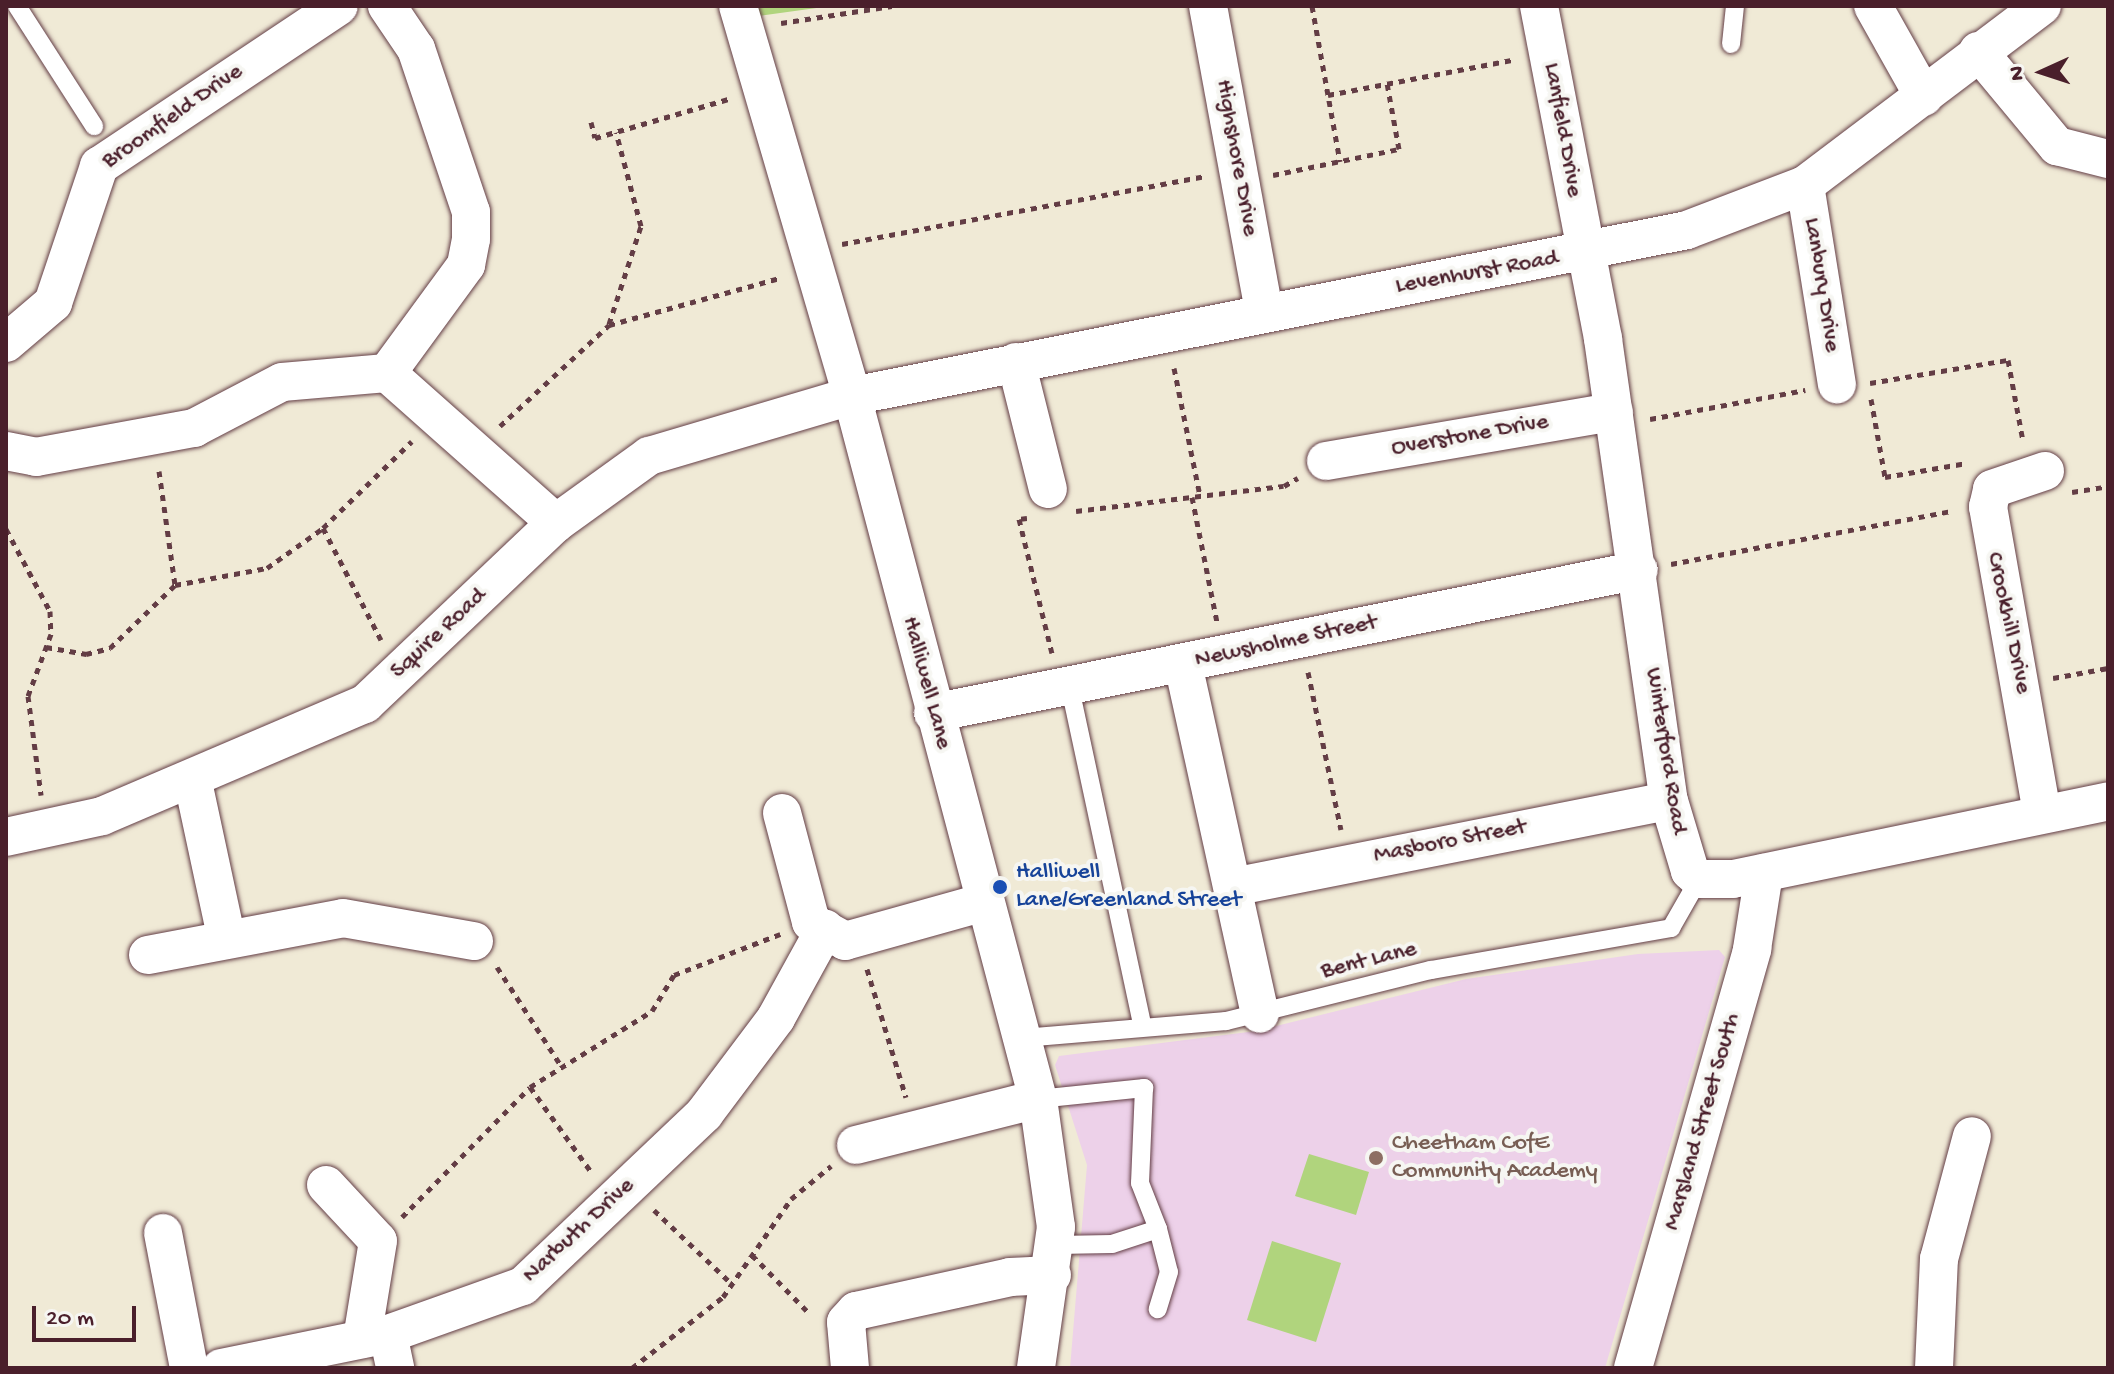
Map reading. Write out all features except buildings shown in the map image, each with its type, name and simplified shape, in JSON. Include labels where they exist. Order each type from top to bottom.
[{"type":"street","name":"Broomfield Drive","points":[[6,343],[53,303],[99,166],[339,6]]},
{"type":"street","points":[[387,6],[416,49],[471,212],[471,239],[466,265],[387,373]]},
{"type":"street","name":"Highshore Drive","points":[[1208,6],[1264,310]]},
{"type":"street","name":"Lanfield Drive","points":[[1539,6],[1584,254]]},
{"type":"street","points":[[1873,6],[1924,97]]},
{"type":"street","name":"Levenhurst Road","points":[[852,396],[1264,310],[1584,254],[1687,230],[1805,185],[1924,97],[1978,51],[2042,6]]},
{"type":"street","name":"Halliwell Lane","points":[[741,17],[852,396],[933,713],[1038,1099],[1054,1260],[1036,1368]]},
{"type":"street","points":[[1978,51],[2057,146],[2108,159]]},
{"type":"street","name":"Lanbury Drive","points":[[1805,185],[1852,384]]},
{"type":"street","name":"Winterford Road","points":[[1584,254],[1614,412],[1639,570],[1669,801],[1683,858],[1699,879]]},
{"type":"street","points":[[1016,362],[1052,501]]},
{"type":"street","points":[[6,451],[36,457],[154,436],[231,414],[282,382],[387,373],[471,454],[556,523]]},
{"type":"street","name":"Squire Road","points":[[6,837],[46,830],[193,782],[365,704],[556,523],[649,456],[852,396]]},
{"type":"street","name":"Overstone Drive","points":[[1326,461],[1614,412]]},
{"type":"street","points":[[1990,498],[2045,471]]},
{"type":"street","name":"Crookhill Drive","points":[[1990,498],[2042,813]]},
{"type":"street","name":"Newsholme Street","points":[[933,713],[1065,689],[1639,570]]},
{"type":"street","points":[[1183,664],[1260,1014]]},
{"type":"street","points":[[193,782],[226,936]]},
{"type":"street","name":"Masboro Street","points":[[1233,887],[1348,861],[1669,801]]},
{"type":"street","points":[[1699,879],[1764,873],[2108,801]]},
{"type":"street","points":[[782,813],[831,930],[985,902]]},
{"type":"street","name":"Marsland Street South","points":[[1633,1368],[1752,949],[1764,873]]},
{"type":"street","points":[[148,955],[226,936],[343,918],[474,941]]},
{"type":"street","name":"Narbuth Drive","points":[[221,1368],[382,1347],[523,1286],[704,1114],[776,1018],[831,930]]},
{"type":"street","points":[[856,1145],[1038,1099]]},
{"type":"street","points":[[1934,1368],[1939,1259],[1972,1136]]},
{"type":"street","points":[[326,1185],[378,1241],[382,1347]]},
{"type":"street","points":[[163,1233],[189,1368]]},
{"type":"street","points":[[850,1368],[846,1322],[872,1304],[1054,1260]]},
{"type":"lane","points":[[17,6],[94,126]]},
{"type":"lane","points":[[1731,44],[1735,6]]},
{"type":"lane","points":[[1065,689],[1142,1023]]},
{"type":"lane","name":"Bent Lane","points":[[1023,1038],[1142,1023],[1260,1014],[1431,970],[1671,928],[1699,879]]},
{"type":"lane","points":[[1038,1099],[1144,1088],[1140,1183],[1158,1229],[1169,1272],[1158,1309]]},
{"type":"lane","points":[[1054,1260],[1158,1229]]},
{"type":"path","points":[[741,17],[892,6]]},
{"type":"path","points":[[1312,6],[1340,161]]},
{"type":"path","points":[[1328,95],[1548,54]]},
{"type":"path","points":[[471,454],[609,325],[812,259],[1239,175],[1399,149],[1387,83]]},
{"type":"path","points":[[591,122],[595,138],[762,89]]},
{"type":"path","points":[[609,325],[641,226],[616,132]]},
{"type":"path","points":[[1167,331],[1200,496]]},
{"type":"path","points":[[1639,570],[1990,498],[1970,462],[1885,477],[1852,384]]},
{"type":"path","points":[[46,647],[86,654],[110,648],[175,585],[267,568],[323,528],[436,418]]},
{"type":"path","points":[[154,436],[175,585]]},
{"type":"path","points":[[1065,689],[1019,519],[1052,501],[1192,497],[1284,486],[1326,461]]},
{"type":"path","points":[[1192,497],[1224,655]]},
{"type":"path","points":[[323,528],[398,673]]},
{"type":"path","points":[[6,529],[50,611],[46,647],[28,696],[46,830]]},
{"type":"path","points":[[1301,639],[1348,861]]},
{"type":"path","points":[[2021,684],[2108,668]]},
{"type":"path","points":[[378,1241],[530,1087],[652,1011],[674,975],[831,930],[916,1130]]},
{"type":"path","points":[[474,941],[562,1067]]},
{"type":"path","points":[[530,1087],[584,1168],[625,1189],[732,1284]]},
{"type":"path","points":[[632,1368],[732,1284],[791,1199],[856,1145]]},
{"type":"path","points":[[752,1255],[810,1314],[846,1322]]},
{"type":"shaded area","name":"Cheetham CofE Community Academy","points":[[1719,950],[1725,957],[1605,1368],[1070,1368],[1087,1165],[1055,1065],[1059,1056],[1256,1031],[1466,979],[1638,954]]},
{"type":"green space","points":[[749,6],[831,6],[752,17]]},
{"type":"green space","points":[[1309,1154],[1369,1172],[1356,1215],[1295,1196]]},
{"type":"green space","points":[[1272,1241],[1341,1263],[1316,1342],[1247,1320]]},
{"type":"place","name":"Halliwell Lane/Greenland Street","points":[[1000,887]]},
{"type":"place","name":"Cheetham CofE Community Academy","points":[[1376,1158]]}]
